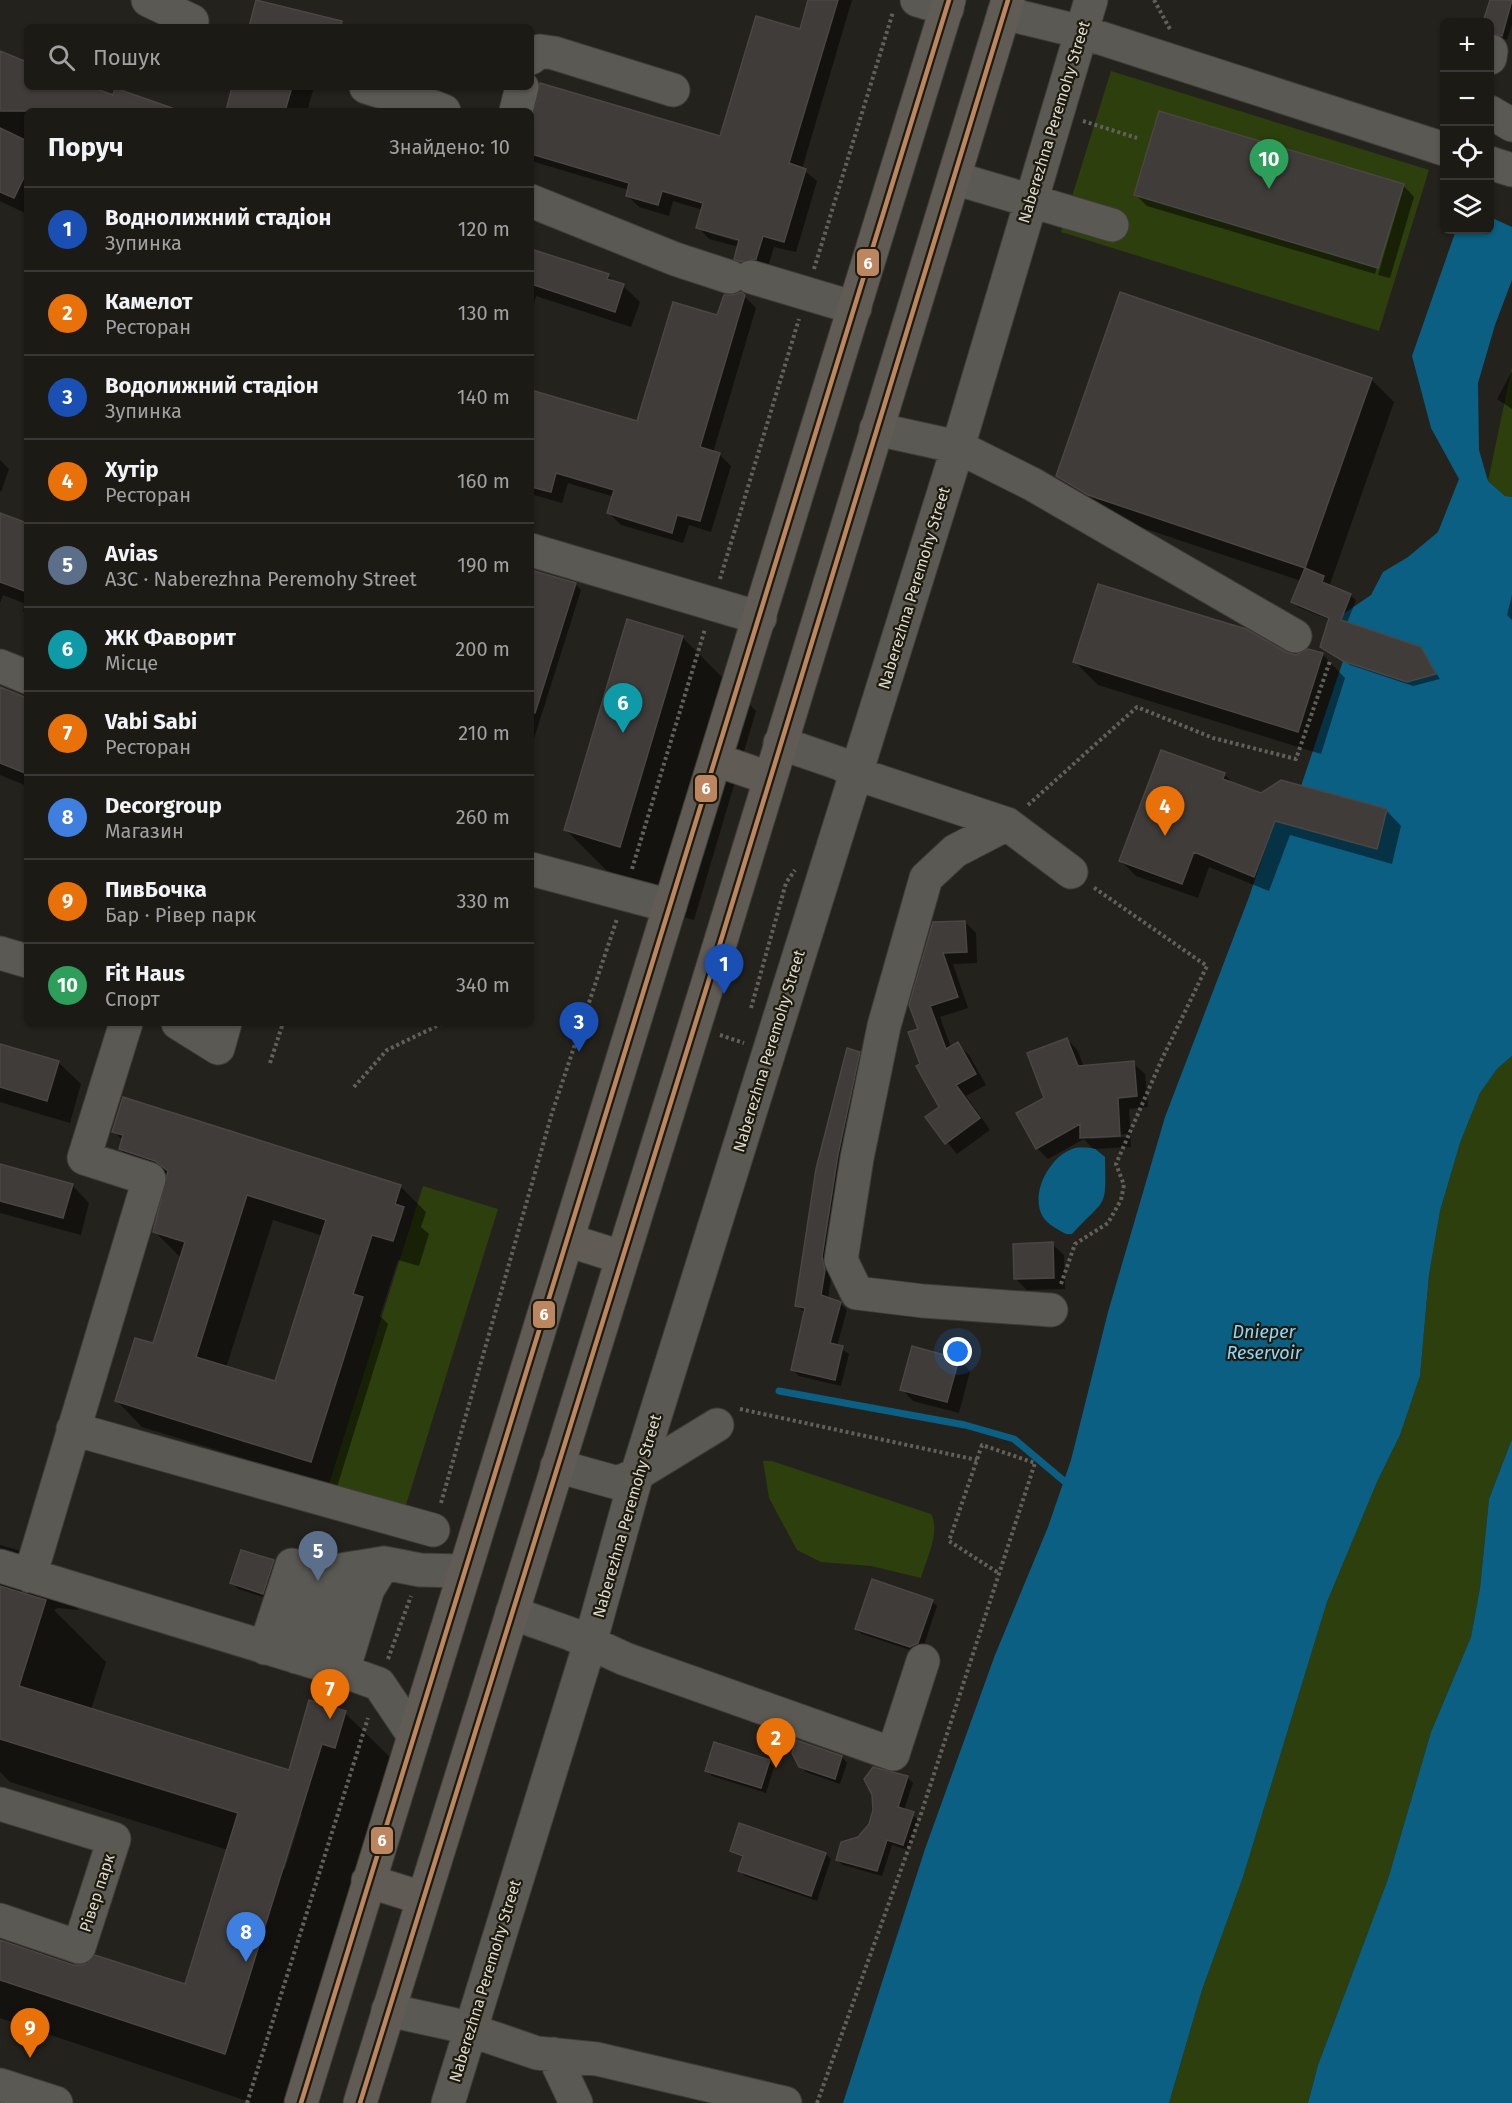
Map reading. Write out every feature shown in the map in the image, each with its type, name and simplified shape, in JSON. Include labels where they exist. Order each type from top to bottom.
[{"type":"main road","points":[[301,2103],[855,308],[927,5]]},
{"type":"main road","points":[[360,2103],[707,986],[1006,6]]},
{"type":"main road","points":[[716,760],[769,778]]},
{"type":"main road","points":[[567,1240],[621,1257]]},
{"type":"main road","points":[[368,1881],[422,1898]]},
{"type":"street","points":[[147,0],[192,21]]},
{"type":"street","name":"Naberezhna Peremohy Street","points":[[448,2103],[590,1643],[637,1474],[958,447],[1091,0]]},
{"type":"street","points":[[1006,6],[1440,148]]},
{"type":"street","points":[[534,56],[540,51],[554,53],[673,90]]},
{"type":"street","points":[[374,90],[437,108]]},
{"type":"street","points":[[517,108],[521,90]]},
{"type":"street","points":[[1494,114],[1512,125]]},
{"type":"street","points":[[1494,164],[1512,170]]},
{"type":"street","points":[[954,178],[1112,225]]},
{"type":"street","points":[[534,202],[675,259],[807,293],[855,308]]},
{"type":"street","points":[[876,429],[958,447],[1032,484],[1295,636]]},
{"type":"street","points":[[534,551],[760,618]]},
{"type":"street","points":[[0,666],[24,676]]},
{"type":"street","points":[[780,743],[841,764],[857,774],[1007,824],[1071,872]]},
{"type":"street","points":[[1007,824],[955,850],[926,879],[884,1026],[857,1158],[841,1260],[857,1293],[923,1301],[1052,1310]]},
{"type":"street","points":[[534,870],[670,906]]},
{"type":"street","points":[[0,953],[24,960]]},
{"type":"street","points":[[125,1026],[84,1158],[149,1179],[73,1429],[15,1571],[379,1684],[414,1736]]},
{"type":"street","points":[[183,1026],[218,1048],[224,1026]]},
{"type":"street","points":[[557,1466],[618,1483],[637,1474],[717,1425]]},
{"type":"street","points":[[73,1429],[433,1530]]},
{"type":"street","points":[[306,1660],[292,1565],[334,1571],[384,1563],[420,1570],[465,1571]]},
{"type":"street","points":[[306,1660],[368,1589],[384,1563]]},
{"type":"street","points":[[306,1660],[334,1571]]},
{"type":"street","points":[[512,1613],[625,1659],[893,1754],[923,1660]]},
{"type":"street","name":"Рівер парк","points":[[0,1804],[114,1839],[79,1947],[0,1920]]},
{"type":"street","points":[[388,2010],[452,2024],[537,2053],[597,2059],[785,2103]]},
{"type":"street","points":[[553,2054],[576,2103]]},
{"type":"street","points":[[0,2085],[56,2103]]},
{"type":"path","points":[[717,588],[807,293],[927,5]]},
{"type":"path","points":[[1056,113],[1137,138]]},
{"type":"path","points":[[433,1530],[552,1113],[594,994],[707,622]]},
{"type":"path","points":[[1007,824],[1137,707],[1213,738],[1296,759],[1330,660]]},
{"type":"path","points":[[1052,1310],[1075,1244],[1108,1223],[1121,1200],[1124,1185],[1116,1164],[1207,966],[1071,872]]},
{"type":"path","points":[[270,1063],[281,1026]]},
{"type":"path","points":[[354,1087],[387,1050],[437,1026]]},
{"type":"path","points":[[717,1425],[740,1408],[977,1460]]},
{"type":"path","points":[[817,2103],[921,1814],[1000,1574],[1035,1463],[982,1444],[949,1541],[1000,1574]]},
{"type":"path","points":[[247,2103],[379,1684],[420,1570]]},
{"type":"green space","points":[[1111,71],[1429,170],[1379,331],[1061,232]]},
{"type":"green space","points":[[1512,367],[1512,497],[1505,496],[1488,481]]},
{"type":"green space","points":[[1512,1056],[1512,1439],[1489,1499],[1480,1588],[1471,1637],[1431,1732],[1388,1879],[1318,2065],[1308,2103],[1169,2103],[1202,1990],[1243,1877],[1327,1602],[1377,1482],[1400,1435],[1420,1376],[1429,1275],[1440,1211],[1460,1143],[1480,1093],[1497,1069]]},
{"type":"green space","points":[[423,1186],[498,1209],[405,1508],[329,1484]]},
{"type":"green space","points":[[763,1461],[772,1461],[931,1514],[934,1521],[934,1537],[921,1578],[871,1566],[821,1562],[797,1550],[769,1498]]},
{"type":"water","name":"Dnieper Reservoir","points":[[1494,219],[1512,227],[1512,280],[1495,325],[1478,383],[1479,450],[1488,481],[1505,496],[1512,497],[1512,1056],[1497,1069],[1480,1093],[1460,1143],[1440,1211],[1429,1275],[1420,1376],[1400,1435],[1377,1482],[1327,1602],[1243,1877],[1202,1990],[1169,2103],[843,2103],[925,1849],[995,1655],[1048,1527],[1071,1460],[1108,1312],[1165,1117],[1249,897],[1275,821],[1263,804],[1267,789],[1281,780],[1301,786],[1343,661],[1321,643],[1327,625],[1371,595],[1383,572],[1408,557],[1438,532],[1459,479],[1431,428],[1412,356],[1455,234],[1494,234]]},
{"type":"water","points":[[1075,1148],[1094,1148],[1105,1157],[1105,1186],[1102,1202],[1072,1234],[1066,1234],[1043,1217],[1039,1208],[1040,1187],[1044,1176],[1057,1158]]},
{"type":"water","points":[[1512,1439],[1512,2103],[1308,2103],[1318,2065],[1388,1879],[1431,1732],[1471,1637],[1480,1588],[1489,1499]]},
{"type":"building","points":[[256,0],[342,21],[342,24],[250,24]]},
{"type":"building","points":[[808,0],[838,0],[789,163],[806,169],[784,242],[763,236],[756,259],[740,262],[734,259],[739,240],[696,228],[703,203],[662,191],[658,205],[626,196],[629,183],[534,155],[534,108],[540,83],[720,136],[756,16],[800,29]]},
{"type":"building","points":[[1490,0],[1512,0],[1502,36],[1494,34],[1494,18],[1484,18]]},
{"type":"building","points":[[0,51],[24,61],[24,90],[100,90],[113,95],[114,90],[121,90],[172,108],[24,108],[24,111],[0,111]]},
{"type":"building","points":[[231,90],[291,90],[286,108],[227,108]]},
{"type":"building","points":[[1159,111],[1404,184],[1378,268],[1134,195]]},
{"type":"building","points":[[0,128],[24,140],[24,177],[14,198],[0,192]]},
{"type":"building","points":[[534,250],[609,274],[607,279],[624,284],[615,312],[534,285]]},
{"type":"building","points":[[741,292],[745,295],[700,447],[720,453],[700,521],[677,515],[672,533],[607,513],[614,490],[556,473],[551,492],[534,488],[534,391],[637,421],[673,302],[717,315],[724,295]]},
{"type":"building","points":[[1120,292],[1372,378],[1305,568],[1088,495],[1056,476]]},
{"type":"building","points":[[0,513],[24,522],[24,591],[0,582]]},
{"type":"building","points":[[1305,568],[1324,576],[1322,582],[1351,594],[1341,620],[1421,647],[1436,674],[1407,682],[1343,661],[1320,647],[1329,618],[1291,602]]},
{"type":"building","points":[[534,571],[576,583],[534,713]]},
{"type":"building","points":[[1098,584],[1246,629],[1286,652],[1296,655],[1308,649],[1323,653],[1298,732],[1073,662]]},
{"type":"building","points":[[627,619],[683,636],[620,847],[564,830]]},
{"type":"building","points":[[0,687],[24,697],[24,773],[0,763]]},
{"type":"building","points":[[1161,750],[1225,773],[1223,779],[1261,793],[1281,780],[1387,809],[1377,849],[1275,821],[1254,877],[1194,852],[1182,884],[1119,861]]},
{"type":"building","points":[[965,921],[967,952],[943,953],[958,997],[930,1006],[946,1049],[958,1042],[976,1074],[956,1085],[980,1118],[945,1144],[925,1117],[939,1107],[916,1066],[920,1064],[908,1032],[918,1029],[909,1005],[933,922]]},
{"type":"building","points":[[1067,1038],[1078,1066],[1134,1061],[1137,1096],[1118,1098],[1120,1136],[1080,1138],[1080,1124],[1036,1149],[1016,1113],[1044,1098],[1027,1053]]},
{"type":"building","points":[[0,1044],[59,1061],[47,1101],[0,1087]]},
{"type":"building","points":[[847,1048],[860,1052],[838,1155],[822,1257],[825,1270],[821,1295],[841,1302],[830,1343],[843,1346],[835,1380],[791,1370],[805,1308],[795,1306],[816,1169]]},
{"type":"building","points":[[123,1097],[401,1185],[395,1204],[404,1207],[393,1241],[372,1235],[353,1294],[363,1297],[311,1462],[115,1401],[135,1338],[153,1343],[185,1242],[153,1232],[168,1171],[155,1161],[119,1149],[123,1135],[112,1132]],"holes":[[[247,1195],[326,1220],[275,1381],[196,1357]]]},
{"type":"building","points":[[0,1164],[73,1184],[63,1218],[0,1201]]},
{"type":"building","points":[[1053,1242],[1054,1278],[1014,1279],[1013,1244]]},
{"type":"building","points":[[912,1346],[959,1359],[947,1402],[900,1390]]},
{"type":"building","points":[[241,1550],[274,1560],[263,1594],[230,1583]]},
{"type":"building","points":[[872,1579],[933,1600],[918,1643],[910,1647],[855,1629]]},
{"type":"building","points":[[0,1586],[46,1600],[19,1686],[289,1770],[309,1700],[346,1711],[335,1748],[322,1744],[225,2054],[0,1980],[0,1940],[73,1965],[83,1965],[95,1955],[185,1984],[238,1813],[0,1739]]},
{"type":"building","points":[[796,1740],[842,1756],[835,1779],[799,1767],[792,1753]]},
{"type":"building","points":[[714,1742],[770,1760],[761,1788],[705,1771]]},
{"type":"building","points":[[873,1767],[908,1776],[898,1807],[914,1812],[903,1845],[887,1840],[877,1871],[836,1860],[841,1842],[858,1837],[869,1824],[873,1810],[872,1795],[864,1779]]},
{"type":"building","points":[[739,1823],[826,1853],[811,1896],[738,1871],[743,1856],[730,1851]]},
{"type":"waterway","points":[[779,1391],[965,1425],[1014,1439],[1064,1481]]},
{"type":"transit line","name":"6","points":[[301,2103],[949,0]]},
{"type":"transit line","name":"6","points":[[360,2103],[707,986],[1008,0]]},
{"type":"place","name":"Fit Haus","points":[[1269,189]]},
{"type":"place","name":"ЖК Фаворит","points":[[623,733]]},
{"type":"place","name":"Хутір","points":[[1165,836]]},
{"type":"place","name":"Воднолижний стадіон","points":[[724,994]]},
{"type":"place","name":"Водолижний стадіон","points":[[579,1052]]},
{"type":"place","name":"Avias","points":[[318,1581]]},
{"type":"place","name":"Vabi Sabi","points":[[330,1719]]},
{"type":"place","name":"Камелот","points":[[776,1768]]},
{"type":"place","name":"Decorgroup","points":[[246,1962]]},
{"type":"place","name":"ПивБочка","points":[[30,2058]]}]
